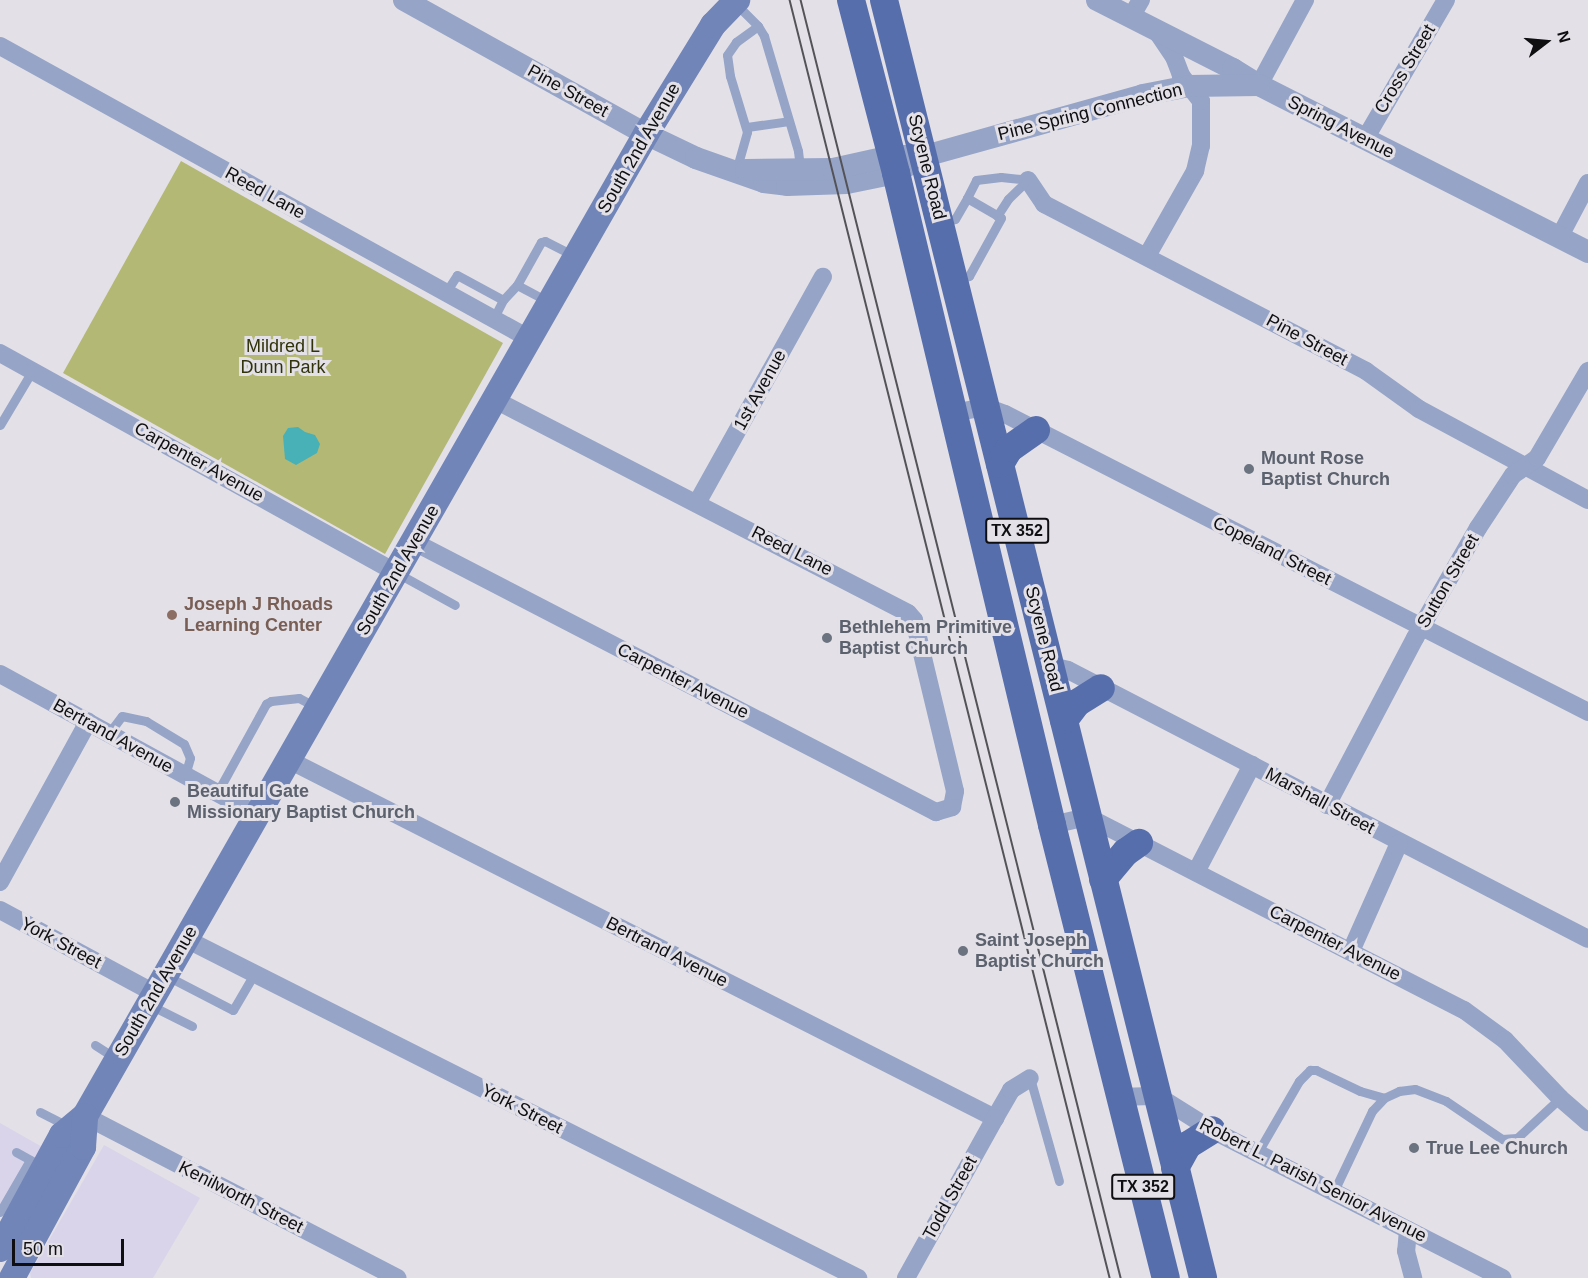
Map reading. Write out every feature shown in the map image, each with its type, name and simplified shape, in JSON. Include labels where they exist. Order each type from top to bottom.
[{"type":"main road","name":"Scyene Road","points":[[851,0],[894,164],[1052,825],[1166,1278]]},
{"type":"main road","name":"Scyene Road","points":[[884,0],[925,156],[1203,1278]]},
{"type":"main road","name":"South 2nd Avenue","points":[[0,1249],[37,1164],[62,1135],[78,1123],[117,1059],[646,134],[730,1]]},
{"type":"main road","points":[[1000,464],[1009,449],[1036,430]]},
{"type":"main road","points":[[1064,720],[1077,702],[1101,688]]},
{"type":"main road","points":[[1103,879],[1126,852],[1139,843]]},
{"type":"main road","name":"South 2nd Avenue","points":[[12,1278],[83,1147],[78,1123]]},
{"type":"main road","points":[[1175,1168],[1188,1145],[1212,1130]]},
{"type":"street","name":"Pine Street","points":[[404,0],[646,134],[696,158],[764,182],[798,185],[847,183],[894,164]]},
{"type":"street","name":"Spring Avenue","points":[[1096,0],[1136,8],[1155,28],[1259,86],[1588,252]]},
{"type":"street","points":[[1259,86],[1305,0]]},
{"type":"street","name":"Cross Street","points":[[1365,139],[1446,0]]},
{"type":"street","points":[[1147,256],[1195,171],[1199,159],[1201,101],[1189,86],[1155,28]]},
{"type":"street","name":"Reed Lane","points":[[0,46],[530,339]]},
{"type":"street","name":"Pine Spring Connection","points":[[894,164],[1143,95],[1189,86],[1259,86]]},
{"type":"street","name":"Pine Street","points":[[736,171],[833,169],[894,164]]},
{"type":"street","name":"Pine Street","points":[[1028,180],[1044,204],[1366,370],[1419,409],[1588,500]]},
{"type":"street","points":[[1560,236],[1588,183]]},
{"type":"street","name":"1st Avenue","points":[[697,503],[823,277]]},
{"type":"street","name":"Carpenter Avenue","points":[[0,353],[197,460],[397,573]]},
{"type":"street","name":"Sutton Street","points":[[1328,805],[1421,627],[1478,528],[1513,475],[1537,458],[1588,371]]},
{"type":"street","name":"Reed Lane","points":[[495,400],[908,613],[914,620],[955,791],[952,807]]},
{"type":"street","points":[[952,413],[986,406]]},
{"type":"street","name":"Copeland Street","points":[[986,406],[1588,712]]},
{"type":"street","name":"Carpenter Avenue","points":[[414,542],[936,812],[952,807]]},
{"type":"street","name":"Marshall Street","points":[[1051,666],[1068,670],[1588,939]]},
{"type":"street","name":"Bertrand Avenue","points":[[0,674],[258,814]]},
{"type":"street","points":[[0,882],[88,722]]},
{"type":"street","name":"Bertrand Avenue","points":[[289,760],[995,1118]]},
{"type":"street","points":[[1196,872],[1252,765]]},
{"type":"street","points":[[1052,825],[1088,818]]},
{"type":"street","name":"Carpenter Avenue","points":[[1088,818],[1351,951],[1472,1016],[1505,1040],[1560,1098],[1588,1122]]},
{"type":"street","points":[[1351,951],[1400,843]]},
{"type":"street","name":"York Street","points":[[0,910],[156,991]]},
{"type":"street","name":"York Street","points":[[186,939],[858,1278]]},
{"type":"street","points":[[995,1118],[1011,1090],[1030,1078]]},
{"type":"street","points":[[1120,1097],[1158,1096]]},
{"type":"street","name":"Robert L. Parish Senior Avenue","points":[[1158,1096],[1212,1130],[1503,1278]]},
{"type":"street","name":"Todd Street","points":[[906,1278],[995,1118]]},
{"type":"street","name":"Kenilworth Street","points":[[78,1123],[397,1278]]},
{"type":"street","points":[[1408,1230],[1406,1251],[1413,1278]]},
{"type":"lane","points":[[730,1],[758,27],[768,48],[800,168]]},
{"type":"lane","points":[[736,171],[747,127],[730,76],[727,55],[736,42],[758,27]]},
{"type":"lane","points":[[747,127],[789,121]]},
{"type":"lane","points":[[941,223],[955,219],[976,180],[1001,177],[1028,180]]},
{"type":"lane","points":[[997,216],[1008,199],[1028,180]]},
{"type":"lane","points":[[955,280],[969,276],[1001,218],[967,198]]},
{"type":"lane","points":[[494,318],[503,300],[517,285],[541,242],[545,241],[576,256]]},
{"type":"lane","points":[[446,292],[457,275],[503,300]]},
{"type":"lane","points":[[517,285],[550,303]]},
{"type":"lane","points":[[0,424],[32,371]]},
{"type":"lane","points":[[397,573],[455,605]]},
{"type":"lane","points":[[217,793],[266,704],[271,701],[299,699],[318,708]]},
{"type":"lane","points":[[109,733],[122,716],[146,721],[184,744],[190,758],[185,775]]},
{"type":"lane","points":[[156,991],[233,1010],[254,974]]},
{"type":"lane","points":[[156,991],[192,1026]]},
{"type":"lane","points":[[95,1045],[117,1059]]},
{"type":"lane","points":[[1258,1152],[1299,1081],[1310,1071],[1316,1070],[1384,1098]]},
{"type":"lane","points":[[1030,1078],[1059,1180]]},
{"type":"lane","points":[[1334,1191],[1372,1111],[1384,1098],[1399,1091],[1415,1089],[1446,1101],[1502,1139],[1517,1138],[1560,1098]]},
{"type":"lane","points":[[40,1112],[78,1123]]},
{"type":"lane","points":[[0,1212],[37,1164],[16,1152]]},
{"type":"shaded area","points":[[0,1123],[44,1148],[0,1217]]},
{"type":"shaded area","points":[[104,1145],[200,1198],[153,1278],[31,1278],[30,1273]]},
{"type":"green space","name":"Mildred L Dunn Park","points":[[181,161],[503,343],[385,554],[63,373]]},
{"type":"water","points":[[298,427],[315,435],[320,444],[317,453],[296,465],[285,459],[283,436],[288,428]]},
{"type":"tram line","points":[[790,0],[1110,1278]]},
{"type":"tram line","points":[[801,0],[1121,1278]]},
{"type":"place","name":"Mount Rose Baptist Church","points":[[1249,469]]},
{"type":"place","name":"Joseph J Rhoads Learning Center","points":[[172,615]]},
{"type":"place","name":"Bethlehem Primitive Baptist Church","points":[[827,638]]},
{"type":"place","name":"Beautiful Gate Missionary Baptist Church","points":[[175,802]]},
{"type":"place","name":"Saint Joseph Baptist Church","points":[[963,951]]},
{"type":"place","name":"True Lee Church","points":[[1414,1148]]}]
